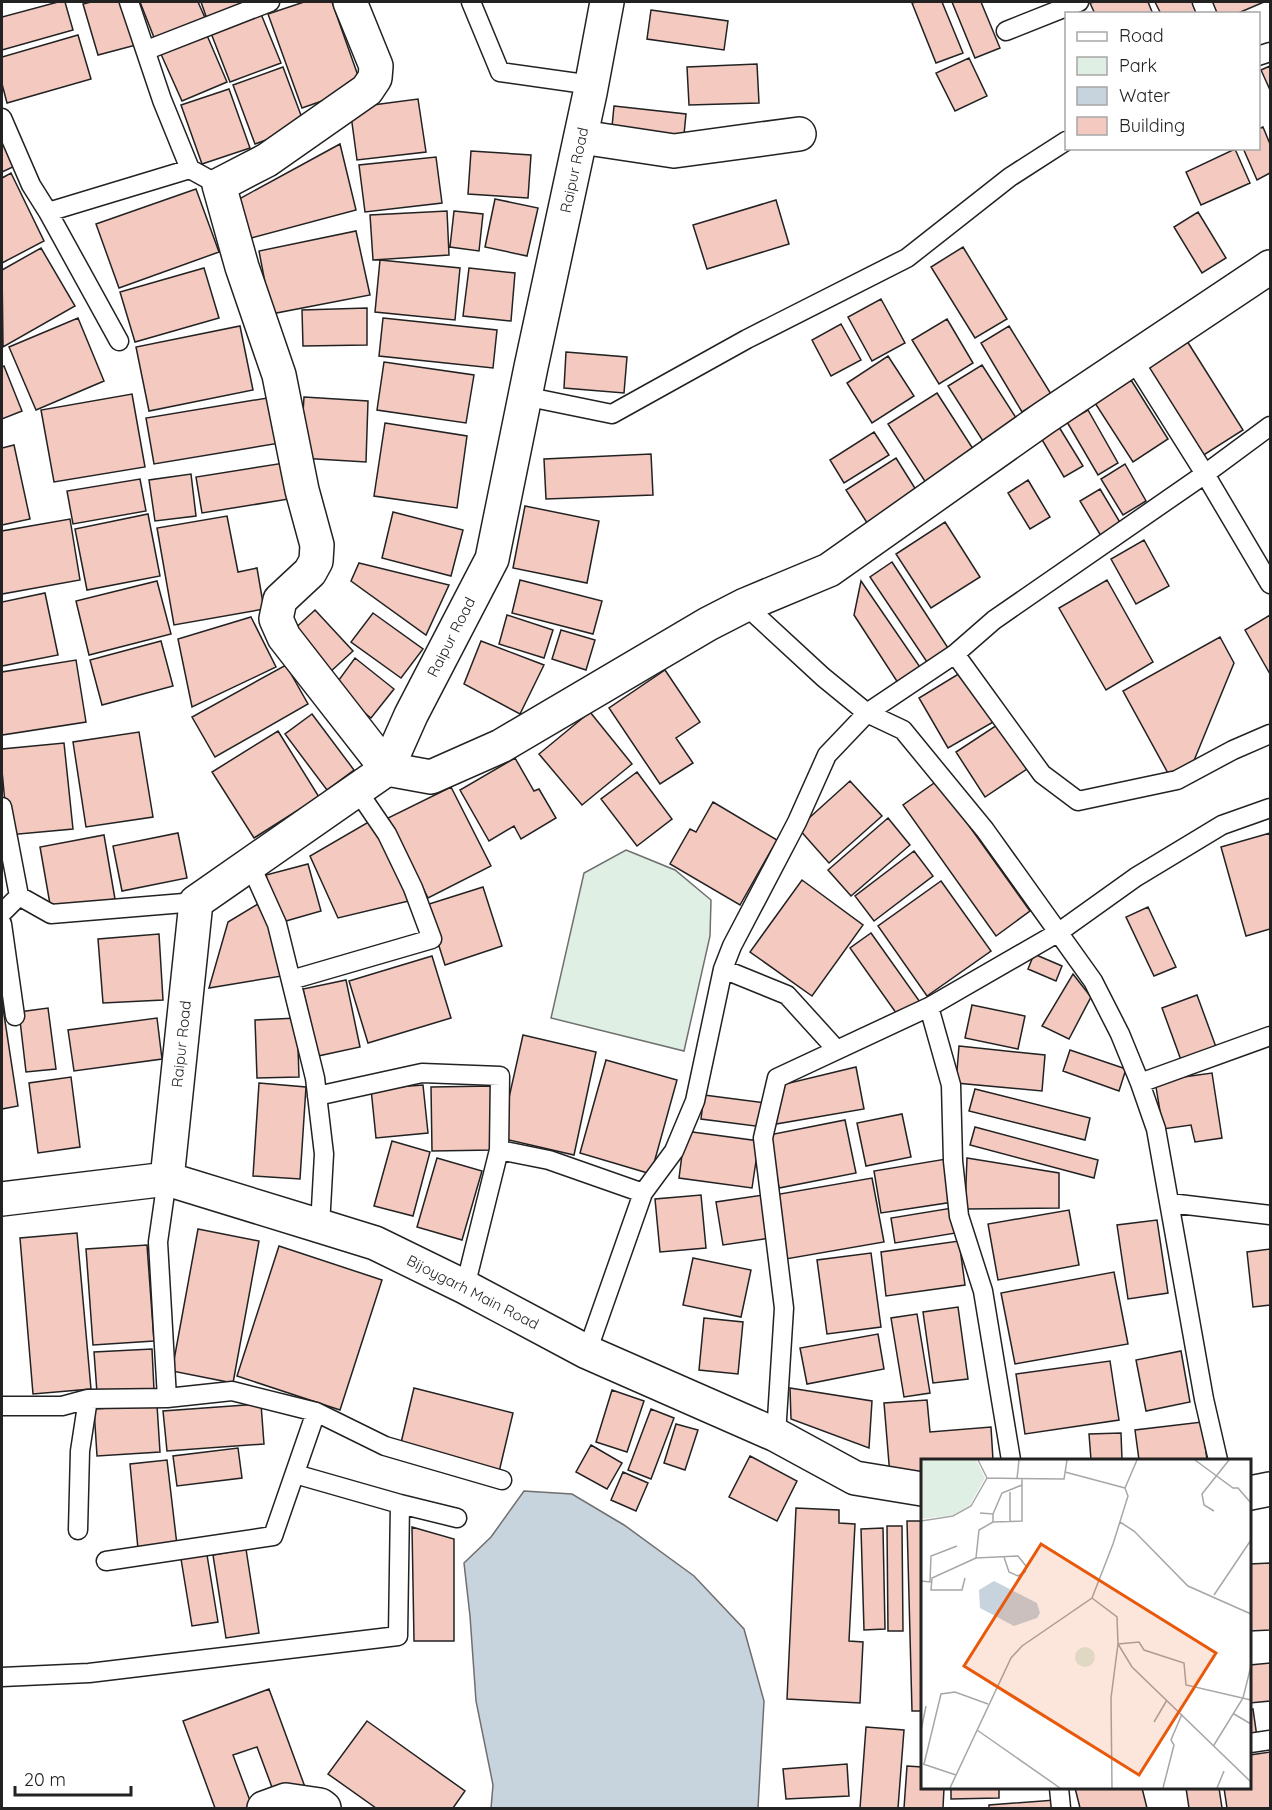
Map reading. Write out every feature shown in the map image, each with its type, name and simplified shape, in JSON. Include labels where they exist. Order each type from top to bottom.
[{"type":"street","points":[[350,2],[376,66],[375,78],[367,90],[267,160],[219,185],[242,267],[279,375],[302,490],[316,545],[316,561],[309,573],[280,600],[276,619],[284,637],[387,769],[431,777],[501,746],[708,624],[746,605],[829,570],[1044,418],[1270,267]]},
{"type":"street","name":"Raipur Road","points":[[387,769],[411,715],[492,559],[524,396],[581,138],[608,2]]},
{"type":"street","points":[[581,138],[674,150],[799,134]]},
{"type":"street","points":[[196,902],[387,769]]},
{"type":"street","name":"Raipur Road","points":[[167,1179],[196,902]]},
{"type":"street","name":"Bijoygarh Main Road","points":[[2,1199],[167,1179],[375,1243],[465,1287],[587,1352],[776,1435],[855,1478],[921,1489]]},
{"type":"street","points":[[1251,1493],[1270,1490]]},
{"type":"street","points":[[264,1809],[286,1800],[320,1805],[324,1809]]},
{"type":"lane","points":[[129,2],[162,100],[190,169],[219,185]]},
{"type":"lane","points":[[147,50],[270,2]]},
{"type":"lane","points":[[471,2],[500,72],[592,85]]},
{"type":"lane","points":[[1006,31],[1079,2]]},
{"type":"lane","points":[[2,118],[31,185],[119,341]]},
{"type":"lane","points":[[524,396],[612,414],[747,339],[907,258],[1010,177],[1065,142]]},
{"type":"lane","points":[[48,212],[190,169]]},
{"type":"lane","points":[[1132,358],[1205,474],[1270,584]]},
{"type":"lane","points":[[587,1352],[643,1192],[674,1151],[694,1101],[723,969],[732,946],[797,822],[827,754],[867,713],[955,654],[994,620],[1205,474],[1270,426]]},
{"type":"lane","points":[[746,605],[823,677],[867,713],[903,730],[985,830],[1093,981],[1120,1034],[1156,1129],[1204,1399],[1218,1459]]},
{"type":"lane","points":[[955,654],[1042,774],[1078,801],[1177,780],[1233,750],[1270,734]]},
{"type":"lane","points":[[291,980],[432,939],[413,888],[387,834],[357,790]]},
{"type":"lane","points":[[2,807],[19,896],[51,914],[196,902]]},
{"type":"lane","points":[[776,1435],[784,1308],[763,1138],[777,1078],[929,1007],[1059,932],[1136,878],[1222,825],[1270,808]]},
{"type":"lane","points":[[250,864],[277,924],[315,1078],[324,1154],[320,1226]]},
{"type":"lane","points":[[2,913],[19,896]]},
{"type":"lane","points":[[2,924],[15,1016]]},
{"type":"lane","points":[[723,969],[787,995],[836,1049]]},
{"type":"lane","points":[[929,1007],[951,1085],[953,1161],[959,1216],[983,1292],[1011,1459]]},
{"type":"lane","points":[[1140,1083],[1270,1036]]},
{"type":"lane","points":[[317,1096],[422,1073],[500,1076],[499,1150],[465,1287]]},
{"type":"lane","points":[[499,1150],[549,1160],[643,1192]]},
{"type":"lane","points":[[167,1179],[158,1242],[167,1398]]},
{"type":"lane","points":[[1170,1203],[1270,1215]]},
{"type":"lane","points":[[2,1406],[62,1406],[88,1399],[167,1398],[232,1390],[316,1412],[385,1446],[502,1480]]},
{"type":"lane","points":[[78,1530],[80,1451],[88,1399]]},
{"type":"lane","points":[[106,1561],[273,1536],[316,1412]]},
{"type":"lane","points":[[295,1474],[458,1518]]},
{"type":"lane","points":[[2,1677],[89,1673],[398,1636],[400,1504]]},
{"type":"lane","points":[[1251,1743],[1270,1740]]},
{"type":"lane","points":[[1059,1789],[1061,1809]]},
{"type":"green space","points":[[626,850],[675,870],[711,900],[710,936],[684,1051],[551,1018],[584,873]]},
{"type":"water","points":[[524,1491],[572,1494],[624,1525],[694,1576],[744,1629],[764,1701],[758,1808],[491,1808],[493,1785],[476,1701],[464,1563],[491,1537]]},
{"type":"building","points":[[65,2],[73,30],[2,50],[2,17]]},
{"type":"building","points":[[123,2],[136,45],[98,55],[83,4]]},
{"type":"building","points":[[140,2],[198,2],[206,20],[155,40]]},
{"type":"building","points":[[201,2],[257,2],[207,19]]},
{"type":"building","points":[[304,2],[332,2],[362,87],[302,108],[268,14]]},
{"type":"building","points":[[942,2],[963,53],[936,63],[912,3]]},
{"type":"building","points":[[952,2],[981,2],[1000,48],[975,58]]},
{"type":"building","points":[[1148,2],[1152,12],[1094,12],[1090,3]]},
{"type":"building","points":[[1155,2],[1197,2],[1201,11],[1199,12],[1160,12]]},
{"type":"building","points":[[1205,2],[1264,2],[1241,12],[1209,12]]},
{"type":"building","points":[[259,9],[281,63],[230,82],[209,28]]},
{"type":"building","points":[[651,10],[728,21],[724,50],[647,39]]},
{"type":"building","points":[[206,33],[227,82],[182,101],[160,52]]},
{"type":"building","points":[[78,35],[91,79],[7,103],[2,84],[2,57]]},
{"type":"building","points":[[969,58],[987,96],[955,111],[936,73]]},
{"type":"building","points":[[757,64],[759,103],[689,105],[687,67]]},
{"type":"building","points":[[1270,66],[1270,90],[1261,70]]},
{"type":"building","points":[[283,67],[305,126],[255,144],[233,85]]},
{"type":"building","points":[[229,89],[250,148],[202,164],[181,105]]},
{"type":"building","points":[[418,99],[426,152],[357,160],[350,108]]},
{"type":"building","points":[[614,106],[686,114],[683,145],[611,137]]},
{"type":"building","points":[[1263,127],[1270,144],[1270,173],[1257,180],[1244,150],[1260,150],[1260,128]]},
{"type":"building","points":[[2,136],[15,166],[2,172]]},
{"type":"building","points":[[340,144],[356,210],[251,238],[239,199]]},
{"type":"building","points":[[1235,150],[1250,183],[1201,205],[1186,172]]},
{"type":"building","points":[[471,151],[531,155],[528,198],[468,194]]},
{"type":"building","points":[[436,157],[442,203],[365,212],[359,165]]},
{"type":"building","points":[[11,173],[44,241],[2,263],[2,178]]},
{"type":"building","points":[[196,189],[219,252],[119,288],[96,224]]},
{"type":"building","points":[[495,199],[538,208],[527,256],[485,247]]},
{"type":"building","points":[[776,200],[789,244],[707,269],[693,225]]},
{"type":"building","points":[[447,211],[449,255],[373,260],[370,215]]},
{"type":"building","points":[[454,211],[483,214],[479,251],[450,247]]},
{"type":"building","points":[[1198,212],[1226,258],[1202,273],[1174,227]]},
{"type":"building","points":[[356,231],[370,295],[271,314],[259,251]]},
{"type":"building","points":[[963,247],[1007,319],[975,338],[931,267]]},
{"type":"building","points":[[41,248],[75,306],[3,347],[2,270]]},
{"type":"building","points":[[380,260],[460,268],[455,320],[375,312]]},
{"type":"building","points":[[204,268],[219,318],[135,342],[120,292]]},
{"type":"building","points":[[469,268],[515,273],[511,321],[463,316]]},
{"type":"building","points":[[881,299],[905,343],[872,361],[848,317]]},
{"type":"building","points":[[367,308],[367,345],[303,346],[302,310]]},
{"type":"building","points":[[78,318],[104,381],[36,410],[9,347]]},
{"type":"building","points":[[383,318],[497,330],[493,368],[379,356]]},
{"type":"building","points":[[947,319],[973,363],[939,384],[912,340]]},
{"type":"building","points":[[841,324],[861,360],[831,376],[812,340]]},
{"type":"building","points":[[240,326],[253,390],[149,411],[136,347]]},
{"type":"building","points":[[1009,326],[1051,394],[1022,412],[981,343]]},
{"type":"building","points":[[1187,341],[1243,430],[1199,458],[1142,369]]},
{"type":"building","points":[[566,352],[627,357],[624,393],[564,388]]},
{"type":"building","points":[[888,356],[914,396],[872,423],[847,383]]},
{"type":"building","points":[[384,362],[474,375],[466,423],[377,410]]},
{"type":"building","points":[[982,365],[1022,427],[988,449],[948,386]]},
{"type":"building","points":[[4,366],[22,411],[2,419],[2,367]]},
{"type":"building","points":[[1131,380],[1168,439],[1133,462],[1095,403]]},
{"type":"building","points":[[937,393],[977,455],[928,486],[888,424]]},
{"type":"building","points":[[132,394],[145,467],[54,482],[41,410]]},
{"type":"building","points":[[273,397],[280,443],[154,464],[146,418]]},
{"type":"building","points":[[304,397],[368,401],[366,462],[300,458]]},
{"type":"building","points":[[1088,410],[1118,463],[1098,475],[1067,422]]},
{"type":"building","points":[[385,423],[467,436],[457,508],[374,496]]},
{"type":"building","points":[[1059,427],[1083,466],[1064,477],[1041,438]]},
{"type":"building","points":[[874,432],[889,455],[844,483],[830,460]]},
{"type":"building","points":[[14,445],[30,519],[2,525],[2,448]]},
{"type":"building","points":[[651,454],[653,495],[546,499],[544,459]]},
{"type":"building","points":[[896,458],[923,501],[873,532],[846,490]]},
{"type":"building","points":[[284,463],[289,499],[202,513],[196,477]]},
{"type":"building","points":[[1125,464],[1146,501],[1123,515],[1101,479]]},
{"type":"building","points":[[191,474],[196,516],[155,521],[149,480]]},
{"type":"building","points":[[140,479],[146,511],[73,524],[67,491]]},
{"type":"building","points":[[1028,480],[1050,517],[1030,529],[1008,493]]},
{"type":"building","points":[[1100,489],[1121,524],[1101,536],[1080,501]]},
{"type":"building","points":[[525,506],[599,521],[587,583],[513,568]]},
{"type":"building","points":[[393,512],[463,530],[451,576],[382,558]]},
{"type":"building","points":[[148,514],[160,576],[87,590],[75,529]]},
{"type":"building","points":[[227,516],[238,572],[257,568],[264,609],[174,625],[157,528]]},
{"type":"building","points":[[70,519],[80,580],[2,594],[2,531]]},
{"type":"building","points":[[945,522],[980,577],[931,608],[896,554]]},
{"type":"building","points":[[1144,540],[1169,586],[1136,604],[1111,559]]},
{"type":"building","points":[[892,562],[950,651],[929,665],[870,577]]},
{"type":"building","points":[[359,563],[449,585],[426,635],[351,581]]},
{"type":"building","points":[[520,580],[602,601],[593,634],[512,613]]},
{"type":"building","points":[[1107,580],[1153,662],[1106,690],[1059,608]]},
{"type":"building","points":[[157,581],[171,634],[89,655],[76,601]]},
{"type":"building","points":[[861,581],[922,670],[900,686],[854,615]]},
{"type":"building","points":[[45,593],[58,655],[2,666],[2,602]]},
{"type":"building","points":[[315,610],[353,651],[329,673],[291,632]]},
{"type":"building","points":[[373,613],[423,649],[401,678],[351,642]]},
{"type":"building","points":[[507,615],[553,630],[544,658],[499,644]]},
{"type":"building","points":[[1270,615],[1270,674],[1245,630]]},
{"type":"building","points":[[251,617],[276,667],[192,707],[178,639]]},
{"type":"building","points":[[561,630],[595,640],[586,670],[552,659]]},
{"type":"building","points":[[1220,637],[1234,663],[1193,763],[1169,775],[1123,691]]},
{"type":"building","points":[[161,641],[173,686],[102,705],[90,660]]},
{"type":"building","points":[[481,641],[544,665],[520,714],[464,684]]},
{"type":"building","points":[[355,658],[394,689],[371,718],[333,688]]},
{"type":"building","points":[[76,660],[86,722],[2,735],[2,672]]},
{"type":"building","points":[[286,665],[308,704],[215,757],[192,717]]},
{"type":"building","points":[[665,670],[700,722],[676,738],[693,763],[660,784],[609,708]]},
{"type":"building","points":[[965,670],[995,721],[948,748],[919,698]]},
{"type":"building","points":[[590,712],[632,764],[582,805],[539,754]]},
{"type":"building","points":[[312,714],[354,770],[327,790],[285,734]]},
{"type":"building","points":[[997,725],[1027,769],[985,797],[956,752]]},
{"type":"building","points":[[278,731],[319,797],[254,838],[212,772]]},
{"type":"building","points":[[139,732],[153,817],[86,827],[73,742]]},
{"type":"building","points":[[64,743],[73,829],[8,835],[2,749]]},
{"type":"building","points":[[515,758],[534,791],[539,789],[556,818],[521,839],[514,826],[489,841],[460,790]]},
{"type":"building","points":[[637,772],[672,819],[637,846],[601,799]]},
{"type":"building","points":[[850,781],[882,816],[829,863],[798,828]]},
{"type":"building","points":[[937,781],[1030,911],[996,936],[903,805]]},
{"type":"building","points":[[451,787],[491,866],[428,898],[388,818]]},
{"type":"building","points":[[713,802],[777,840],[740,905],[670,864],[690,829],[696,832]]},
{"type":"building","points":[[888,818],[910,845],[851,896],[828,870]]},
{"type":"building","points":[[372,820],[417,899],[338,918],[310,856]]},
{"type":"building","points":[[178,833],[187,878],[122,891],[113,846]]},
{"type":"building","points":[[1270,833],[1270,929],[1246,936],[1221,847]]},
{"type":"building","points":[[104,835],[115,899],[51,910],[40,847]]},
{"type":"building","points":[[914,851],[933,876],[874,921],[855,896]]},
{"type":"building","points":[[308,864],[321,911],[279,923],[266,875]]},
{"type":"building","points":[[802,880],[863,925],[812,996],[750,952]]},
{"type":"building","points":[[941,881],[991,951],[927,996],[878,926]]},
{"type":"building","points":[[483,887],[502,946],[445,965],[426,905]]},
{"type":"building","points":[[263,901],[282,976],[209,988],[228,922]]},
{"type":"building","points":[[1148,907],[1176,967],[1154,976],[1126,917]]},
{"type":"building","points":[[871,933],[920,1002],[899,1017],[850,948]]},
{"type":"building","points":[[159,934],[163,1000],[103,1003],[98,939]]},
{"type":"building","points":[[1034,954],[1062,966],[1056,981],[1028,969]]},
{"type":"building","points":[[432,956],[451,1018],[368,1043],[349,981]]},
{"type":"building","points":[[1073,974],[1091,997],[1069,1039],[1042,1026]]},
{"type":"building","points":[[346,980],[360,1047],[318,1056],[303,989]]},
{"type":"building","points":[[1197,995],[1216,1047],[1181,1060],[1162,1008]]},
{"type":"building","points":[[972,1005],[1025,1016],[1018,1049],[965,1038]]},
{"type":"building","points":[[48,1008],[56,1069],[26,1072],[19,1012]]},
{"type":"building","points":[[2,1009],[18,1106],[2,1109]]},
{"type":"building","points":[[157,1018],[162,1059],[74,1071],[68,1030]]},
{"type":"building","points":[[297,1018],[299,1077],[257,1078],[255,1020]]},
{"type":"building","points":[[523,1035],[596,1052],[574,1155],[500,1138]]},
{"type":"building","points":[[959,1046],[1045,1055],[1042,1091],[956,1083]]},
{"type":"building","points":[[1070,1050],[1126,1069],[1119,1091],[1063,1071]]},
{"type":"building","points":[[606,1060],[677,1080],[651,1174],[580,1153]]},
{"type":"building","points":[[856,1067],[864,1109],[776,1124],[781,1085]]},
{"type":"building","points":[[1212,1073],[1222,1138],[1195,1142],[1191,1125],[1163,1129],[1155,1081]]},
{"type":"building","points":[[71,1077],[80,1147],[38,1153],[29,1083]]},
{"type":"building","points":[[259,1083],[306,1087],[300,1179],[253,1176]]},
{"type":"building","points":[[423,1085],[428,1133],[376,1138],[371,1089]]},
{"type":"building","points":[[493,1086],[494,1150],[432,1151],[431,1087]]},
{"type":"building","points":[[975,1089],[1090,1118],[1085,1140],[969,1111]]},
{"type":"building","points":[[704,1095],[766,1103],[763,1127],[701,1119]]},
{"type":"building","points":[[902,1114],[911,1157],[866,1166],[857,1123]]},
{"type":"building","points":[[845,1120],[856,1173],[779,1188],[769,1135]]},
{"type":"building","points":[[975,1127],[1098,1160],[1094,1178],[970,1145]]},
{"type":"building","points":[[685,1131],[759,1141],[752,1188],[679,1178]]},
{"type":"building","points":[[392,1141],[430,1152],[413,1216],[374,1206]]},
{"type":"building","points":[[437,1158],[482,1171],[462,1240],[417,1227]]},
{"type":"building","points":[[967,1158],[1059,1173],[1059,1208],[965,1209]]},
{"type":"building","points":[[946,1159],[953,1202],[881,1213],[874,1171]]},
{"type":"building","points":[[872,1178],[884,1242],[786,1259],[774,1195]]},
{"type":"building","points":[[701,1195],[706,1248],[660,1252],[655,1199]]},
{"type":"building","points":[[763,1195],[770,1238],[723,1245],[716,1202]]},
{"type":"building","points":[[952,1208],[956,1233],[895,1243],[891,1218]]},
{"type":"building","points":[[1069,1210],[1079,1265],[998,1280],[988,1224]]},
{"type":"building","points":[[1157,1220],[1168,1293],[1128,1299],[1117,1225]]},
{"type":"building","points":[[198,1229],[259,1241],[233,1383],[172,1371]]},
{"type":"building","points":[[77,1233],[91,1389],[33,1394],[20,1238]]},
{"type":"building","points":[[959,1241],[965,1285],[886,1296],[881,1252]]},
{"type":"building","points":[[147,1245],[154,1341],[93,1345],[86,1249]]},
{"type":"building","points":[[279,1246],[382,1280],[340,1410],[237,1376]]},
{"type":"building","points":[[1270,1249],[1270,1305],[1253,1307],[1247,1252]]},
{"type":"building","points":[[871,1253],[881,1327],[827,1334],[817,1260]]},
{"type":"building","points":[[693,1258],[751,1270],[741,1317],[683,1305]]},
{"type":"building","points":[[1114,1272],[1128,1344],[1015,1364],[1001,1293]]},
{"type":"building","points":[[958,1307],[968,1379],[933,1383],[923,1312]]},
{"type":"building","points":[[917,1314],[930,1393],[904,1397],[891,1318]]},
{"type":"building","points":[[704,1318],[743,1322],[738,1374],[699,1370]]},
{"type":"building","points":[[878,1334],[884,1369],[807,1384],[800,1348]]},
{"type":"building","points":[[152,1349],[154,1390],[97,1393],[94,1352]]},
{"type":"building","points":[[1181,1351],[1190,1402],[1146,1411],[1136,1360]]},
{"type":"building","points":[[1110,1361],[1119,1420],[1025,1434],[1016,1374]]},
{"type":"building","points":[[414,1388],[513,1413],[499,1472],[400,1447]]},
{"type":"building","points":[[790,1388],[872,1401],[869,1448],[791,1419]]},
{"type":"building","points":[[612,1390],[644,1401],[627,1452],[596,1442]]},
{"type":"building","points":[[927,1400],[930,1432],[991,1427],[993,1459],[921,1459],[921,1473],[890,1476],[884,1403]]},
{"type":"building","points":[[261,1404],[264,1444],[167,1451],[163,1411]]},
{"type":"building","points":[[157,1405],[160,1452],[97,1456],[94,1409]]},
{"type":"building","points":[[651,1409],[674,1418],[651,1479],[628,1470]]},
{"type":"building","points":[[1202,1422],[1207,1459],[1139,1459],[1135,1430]]},
{"type":"building","points":[[676,1424],[698,1430],[685,1470],[664,1463]]},
{"type":"building","points":[[1121,1433],[1122,1459],[1091,1459],[1089,1434]]},
{"type":"building","points":[[591,1445],[622,1463],[607,1489],[576,1472]]},
{"type":"building","points":[[238,1448],[242,1478],[177,1486],[173,1456]]},
{"type":"building","points":[[750,1456],[797,1481],[777,1521],[729,1497]]},
{"type":"building","points":[[167,1460],[177,1545],[138,1549],[130,1464]]},
{"type":"building","points":[[623,1472],[648,1483],[636,1511],[611,1500]]},
{"type":"building","points":[[796,1508],[839,1510],[839,1523],[855,1524],[849,1641],[863,1642],[860,1703],[787,1699]]},
{"type":"building","points":[[907,1521],[921,1521],[921,1711],[912,1711]]},
{"type":"building","points":[[887,1526],[902,1526],[903,1631],[888,1631]]},
{"type":"building","points":[[412,1527],[454,1539],[454,1641],[414,1641]]},
{"type":"building","points":[[883,1528],[885,1629],[864,1630],[861,1529]]},
{"type":"building","points":[[246,1549],[259,1633],[226,1638],[213,1555]]},
{"type":"building","points":[[207,1555],[218,1622],[192,1626],[181,1559]]},
{"type":"building","points":[[1270,1563],[1270,1630],[1251,1631],[1251,1564]]},
{"type":"building","points":[[1270,1663],[1270,1701],[1251,1703],[1251,1665]]},
{"type":"building","points":[[269,1689],[305,1787],[276,1798],[257,1747],[233,1755],[252,1806],[215,1808],[183,1721]]},
{"type":"building","points":[[1253,1709],[1257,1737],[1251,1739],[1251,1710]]},
{"type":"building","points":[[367,1721],[465,1791],[453,1808],[376,1808],[328,1774]]},
{"type":"building","points":[[866,1727],[904,1730],[898,1808],[860,1808]]},
{"type":"building","points":[[1270,1752],[1270,1808],[1227,1808],[1224,1789],[1251,1789],[1251,1755]]},
{"type":"building","points":[[847,1764],[849,1796],[786,1799],[783,1769]]},
{"type":"building","points":[[907,1766],[921,1767],[921,1789],[944,1789],[943,1808],[904,1808]]},
{"type":"building","points":[[951,1789],[999,1789],[999,1798],[951,1799]]},
{"type":"building","points":[[1075,1789],[1142,1789],[1147,1808],[1080,1808]]},
{"type":"building","points":[[1186,1789],[1219,1789],[1222,1808],[1189,1808]]},
{"type":"building","points":[[1055,1800],[1056,1808],[989,1808],[989,1805]]}]
